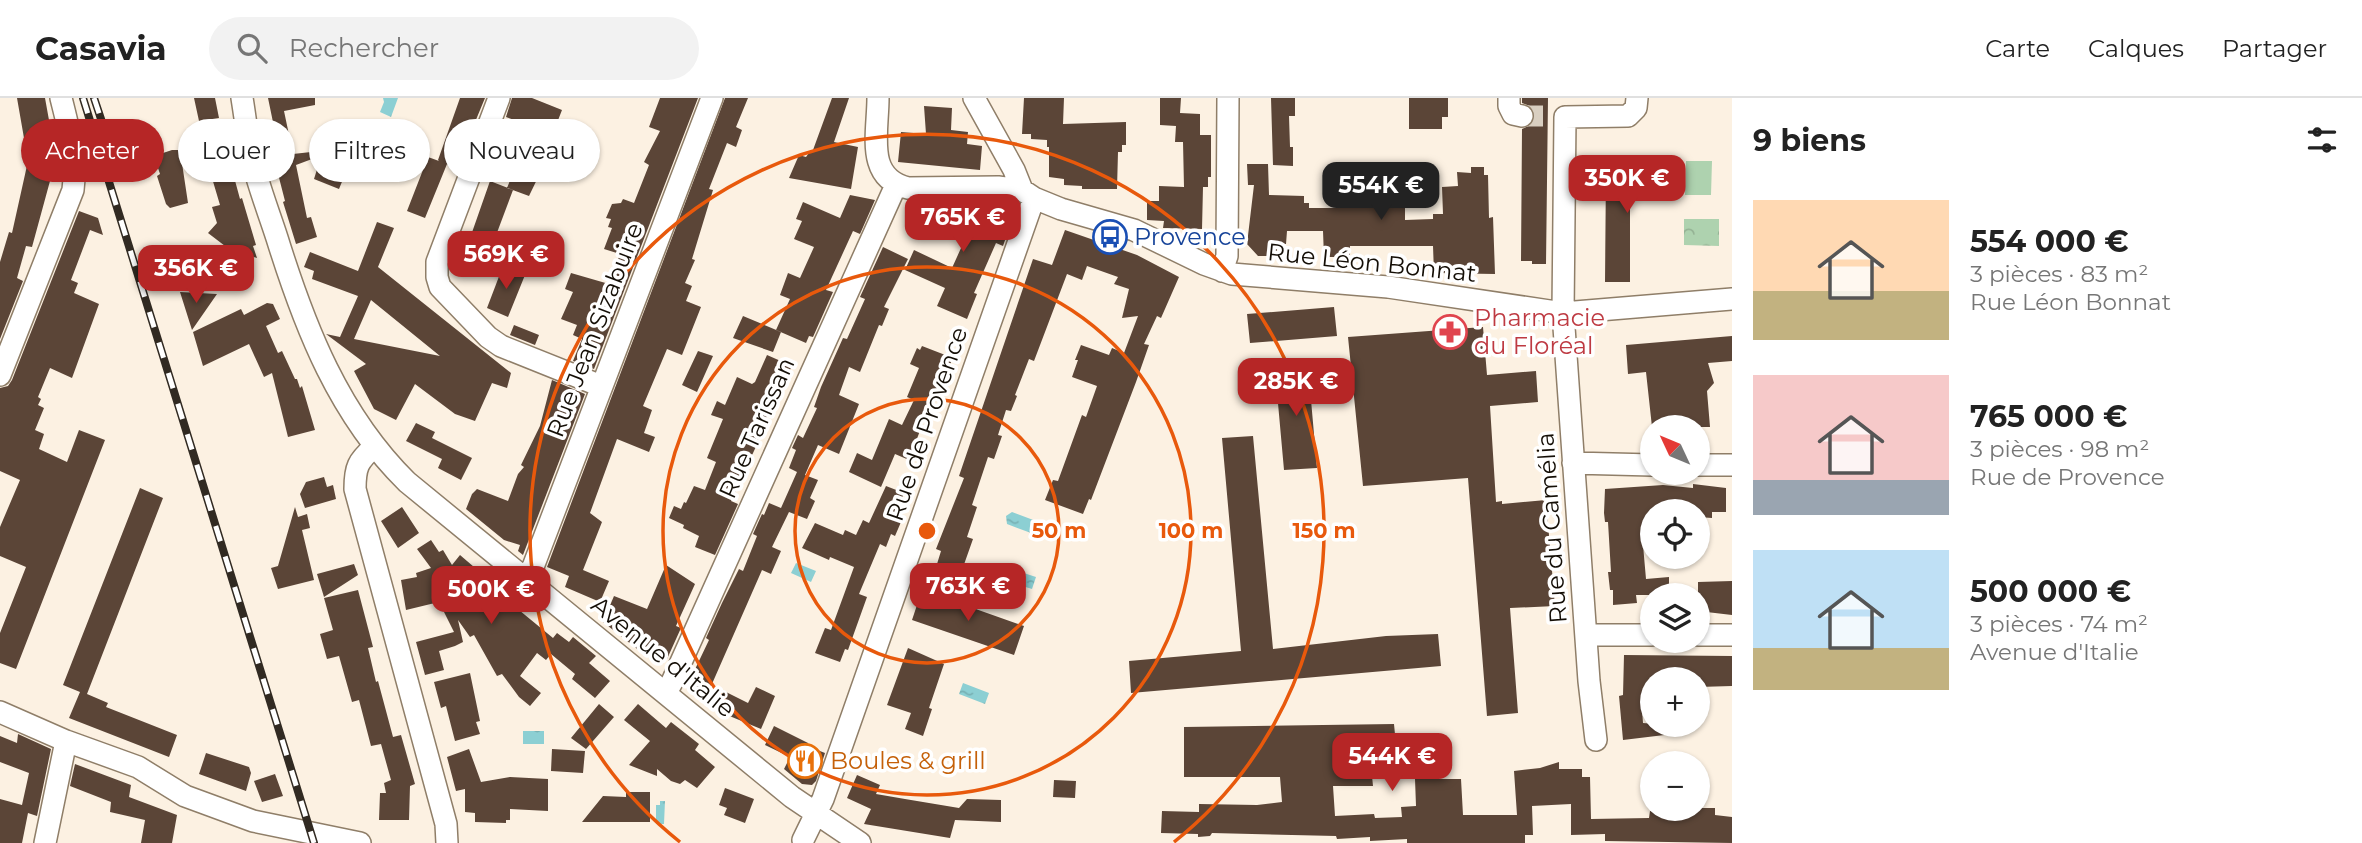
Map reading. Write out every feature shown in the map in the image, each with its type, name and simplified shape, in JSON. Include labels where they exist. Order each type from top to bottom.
[{"type":"street","points":[[0,375],[73,190],[76,169],[61,98]]},
{"type":"street","name":"Avenue d'Italie","points":[[242,98],[251,153],[292,289],[309,334],[344,402],[378,453],[407,482],[792,797],[811,833]]},
{"type":"street","points":[[499,98],[437,262],[440,287],[488,337],[501,346],[601,386]]},
{"type":"street","name":"Rue Jean Sizabuire","points":[[525,579],[533,567],[712,98]]},
{"type":"street","points":[[878,98],[878,163],[886,178],[896,185]]},
{"type":"street","points":[[974,98],[1028,194]]},
{"type":"street","points":[[1222,271],[1227,256],[1228,98]]},
{"type":"street","points":[[1509,98],[1513,114],[1522,116]]},
{"type":"street","name":"Rue du Camélia","points":[[1596,740],[1563,313],[1556,117],[1628,116],[1636,108],[1637,98]]},
{"type":"street","name":"Rue Léon Bonnat","points":[[896,185],[908,188],[998,187],[1028,194],[1061,209],[1134,230],[1222,271],[1247,276],[1388,287],[1563,313],[1732,299]]},
{"type":"street","name":"Rue Tarissan","points":[[666,692],[896,185]]},
{"type":"street","name":"Rue de Provence","points":[[811,833],[1028,194]]},
{"type":"street","points":[[378,453],[355,481],[358,502],[446,824],[447,843]]},
{"type":"street","points":[[1573,463],[1640,465]]},
{"type":"street","points":[[1710,465],[1732,465]]},
{"type":"street","points":[[1586,635],[1640,635]]},
{"type":"street","points":[[1710,635],[1732,635]]},
{"type":"street","points":[[0,712],[66,741],[138,767],[173,790],[207,805],[282,829],[311,831],[360,843]]},
{"type":"street","points":[[45,843],[66,741]]},
{"type":"street","points":[[811,833],[827,835],[837,841],[857,842]]},
{"type":"green space","points":[[1686,161],[1712,161],[1711,195],[1685,195]]},
{"type":"green space","points":[[1684,219],[1719,219],[1719,246],[1684,245]]},
{"type":"water","points":[[383,98],[398,98],[391,117],[380,112]]},
{"type":"water","points":[[1012,512],[1036,521],[1031,533],[1007,524],[1006,516]]},
{"type":"water","points":[[796,563],[816,571],[811,582],[791,573]]},
{"type":"water","points":[[1011,569],[1036,577],[1032,589],[1007,581]]},
{"type":"water","points":[[963,683],[989,693],[985,704],[959,694]]},
{"type":"water","points":[[523,731],[544,731],[544,744],[523,744]]},
{"type":"water","points":[[660,801],[665,801],[664,824],[656,824],[656,805],[660,805]]},
{"type":"building","points":[[17,98],[45,98],[49,119],[21,121]]},
{"type":"building","points":[[194,98],[215,98],[219,118],[199,119]]},
{"type":"building","points":[[268,98],[315,98],[315,105],[284,111],[286,119],[272,119]]},
{"type":"building","points":[[460,98],[485,98],[476,119],[453,119]]},
{"type":"building","points":[[512,98],[532,98],[562,110],[558,119],[506,117]]},
{"type":"building","points":[[660,98],[698,98],[594,369],[573,361],[582,339],[573,335],[577,325],[561,319],[573,292],[565,289],[571,273],[609,284],[620,254],[604,249],[612,228],[608,227],[611,219],[606,218],[612,204],[621,203],[623,199],[634,203],[649,165],[644,162],[660,131],[649,127]]},
{"type":"building","points":[[725,98],[748,98],[736,127],[742,130],[736,147],[727,143],[709,189],[713,190],[692,259],[695,260],[685,283],[692,286],[686,301],[701,307],[682,355],[667,349],[643,406],[652,410],[644,433],[655,437],[649,452],[617,439],[590,513],[602,522],[583,570],[609,581],[600,602],[565,587],[569,576],[547,567]]},
{"type":"building","points":[[832,98],[849,98],[834,142],[858,147],[851,189],[789,178],[799,155],[806,157],[813,150]]},
{"type":"building","points":[[1024,98],[1064,98],[1063,124],[1126,122],[1126,145],[1122,145],[1122,152],[1118,152],[1117,189],[1082,189],[1082,186],[1064,185],[1064,179],[1049,177],[1047,140],[1031,139],[1031,134],[1022,134]]},
{"type":"building","points":[[1160,98],[1181,98],[1180,113],[1200,114],[1200,135],[1211,135],[1211,177],[1208,177],[1208,187],[1203,187],[1202,229],[1163,228],[1164,221],[1147,220],[1147,201],[1159,201],[1159,186],[1184,187],[1183,142],[1175,142],[1176,126],[1160,125]]},
{"type":"building","points":[[1271,98],[1295,98],[1295,116],[1289,116],[1293,166],[1273,165]]},
{"type":"building","points":[[1409,98],[1448,98],[1448,117],[1442,117],[1442,129],[1409,129]]},
{"type":"building","points":[[1522,98],[1548,98],[1546,264],[1521,261],[1522,129],[1531,125],[1535,118],[1534,111],[1522,103]]},
{"type":"building","points":[[924,106],[952,108],[951,130],[968,132],[967,144],[982,146],[980,170],[898,162],[901,132],[926,134]]},
{"type":"building","points":[[444,143],[444,171],[425,218],[407,211],[418,182],[430,182],[430,158],[438,160]]},
{"type":"building","points":[[178,150],[178,182],[185,182],[188,203],[170,208],[166,204],[159,182],[164,182],[164,153]]},
{"type":"building","points":[[309,152],[309,160],[296,165],[307,218],[311,217],[317,237],[296,244],[283,202],[285,201],[280,182],[295,182],[295,154]]},
{"type":"building","points":[[1247,164],[1268,164],[1269,195],[1304,196],[1304,203],[1309,203],[1309,208],[1343,208],[1343,202],[1349,202],[1349,167],[1370,167],[1371,183],[1380,183],[1380,201],[1405,201],[1405,220],[1433,219],[1433,214],[1443,214],[1442,187],[1458,186],[1457,172],[1471,173],[1471,167],[1484,167],[1484,175],[1488,175],[1489,218],[1493,217],[1495,274],[1434,273],[1433,246],[1350,246],[1350,257],[1324,257],[1323,231],[1287,231],[1286,244],[1277,244],[1277,256],[1258,256],[1247,244],[1254,185],[1248,185]]},
{"type":"building","points":[[1606,170],[1670,171],[1670,197],[1630,197],[1630,282],[1605,282]]},
{"type":"building","points":[[23,182],[50,182],[32,247],[26,246],[17,278],[23,281],[0,339],[0,262],[9,232],[12,233]]},
{"type":"building","points":[[213,182],[235,182],[256,245],[253,246],[257,258],[239,252],[253,263],[238,285],[228,279],[224,285],[206,273],[225,246],[208,233],[217,223],[212,207],[220,205]]},
{"type":"building","points":[[322,182],[342,182],[339,189]]},
{"type":"building","points":[[490,182],[513,190],[483,270],[462,261]]},
{"type":"building","points":[[509,182],[536,182],[529,196],[507,188]]},
{"type":"building","points":[[850,195],[875,200],[860,234],[853,231],[826,290],[833,292],[813,337],[809,336],[806,343],[776,330],[790,299],[780,295],[788,273],[800,278],[814,247],[794,239],[802,221],[796,219],[803,202],[840,218]]},
{"type":"building","points":[[991,200],[985,214],[1011,223],[1003,246],[996,243],[974,293],[977,294],[967,319],[937,306],[945,288],[905,270],[914,250],[952,268],[966,237],[935,220],[944,201],[957,207],[960,201]]},
{"type":"building","points":[[79,211],[98,218],[103,235],[90,230],[71,280],[78,283],[74,293],[99,304],[72,378],[50,368],[38,397],[41,399],[38,405],[44,408],[35,430],[44,434],[39,449],[67,462],[79,430],[105,440],[16,669],[0,663],[0,633],[26,567],[0,556],[0,527],[20,480],[0,471],[0,388],[8,386],[12,380]]},
{"type":"building","points":[[377,222],[394,228],[378,267],[511,373],[507,388],[492,383],[475,421],[455,414],[415,384],[396,420],[374,409],[354,371],[366,364],[326,334],[340,337],[358,296],[312,279],[314,271],[304,267],[310,252],[358,271]],"holes":[[[371,300],[440,356],[354,339]]]},
{"type":"building","points":[[1065,230],[1137,255],[1179,277],[1161,318],[1157,316],[1144,344],[1149,345],[1136,382],[1091,500],[1089,499],[1083,514],[1045,500],[1053,480],[1058,481],[1082,415],[1086,417],[1097,386],[1072,377],[1078,360],[1075,360],[1081,345],[1109,355],[1112,348],[1124,353],[1138,316],[1122,318],[1129,289],[1114,284],[1118,277],[1087,266],[1082,280],[1067,274],[1034,361],[1029,359],[1011,411],[1006,410],[998,435],[1002,436],[994,459],[988,457],[972,505],[977,507],[967,537],[973,539],[961,573],[937,564],[941,551],[936,549],[964,478],[959,476],[1033,259],[1052,265]]},
{"type":"building","points":[[883,247],[908,259],[884,307],[889,309],[882,326],[879,325],[860,372],[849,367],[839,395],[859,404],[839,454],[818,445],[805,475],[818,480],[810,498],[815,501],[807,519],[789,512],[772,547],[781,551],[771,574],[762,570],[708,693],[688,684],[709,640],[706,638],[739,569],[743,571],[757,536],[753,534],[762,514],[764,515],[769,503],[781,508],[797,472],[789,468],[796,450],[792,448],[798,435],[803,438],[817,408],[814,407],[821,387],[843,338],[847,339],[865,299],[860,297]]},
{"type":"building","points":[[503,266],[525,275],[508,317],[487,308]]},
{"type":"building","points":[[180,292],[217,294],[192,330]]},
{"type":"building","points":[[267,303],[273,304],[280,319],[266,326],[278,353],[282,351],[300,388],[302,386],[315,430],[288,437],[272,373],[264,377],[249,344],[203,366],[193,332],[241,309],[244,315]]},
{"type":"building","points":[[1334,307],[1337,336],[1250,343],[1247,314]]},
{"type":"building","points":[[743,316],[781,332],[773,352],[733,338]]},
{"type":"building","points":[[514,325],[539,335],[535,345],[510,335]]},
{"type":"building","points":[[1483,327],[1487,375],[1536,371],[1538,402],[1490,406],[1496,502],[1502,501],[1502,504],[1546,500],[1555,606],[1510,608],[1518,713],[1487,716],[1468,478],[1363,486],[1348,337]]},
{"type":"building","points":[[1732,336],[1732,361],[1708,363],[1714,383],[1707,391],[1709,415],[1651,415],[1646,372],[1628,374],[1626,345]]},
{"type":"building","points":[[922,346],[953,358],[909,460],[895,454],[881,487],[849,472],[857,453],[872,460],[889,419],[902,425],[914,400],[907,397],[919,368],[910,364],[917,348],[920,350]]},
{"type":"building","points":[[698,351],[713,356],[697,392],[682,385]]},
{"type":"building","points":[[767,355],[792,366],[756,438],[759,440],[731,501],[738,504],[715,555],[695,547],[699,536],[669,518],[674,506],[681,509],[684,502],[686,503],[694,486],[705,490],[716,462],[707,458],[723,419],[711,415],[717,401],[725,405],[737,377],[752,384],[755,382]]},
{"type":"building","points":[[1308,366],[1317,468],[1284,470],[1275,370]]},
{"type":"building","points":[[552,380],[585,394],[523,555],[518,551],[520,545],[504,540],[466,509],[477,489],[508,501],[518,474],[524,467],[521,465],[540,426]]},
{"type":"building","points":[[416,423],[435,432],[432,438],[472,458],[461,480],[438,468],[442,459],[406,441]]},
{"type":"building","points":[[1253,436],[1273,649],[1386,636],[1438,634],[1441,666],[1131,693],[1129,661],[1241,651],[1222,438]]},
{"type":"building","points":[[324,477],[327,487],[333,485],[336,499],[305,508],[300,494],[306,482]]},
{"type":"building","points":[[1663,485],[1693,488],[1693,485],[1701,485],[1726,488],[1726,512],[1712,512],[1710,518],[1710,499],[1640,499],[1640,569],[1645,569],[1646,579],[1669,577],[1669,583],[1640,583],[1640,595],[1636,595],[1637,603],[1613,605],[1613,590],[1610,590],[1608,572],[1611,572],[1608,522],[1605,522],[1604,513],[1605,489]]},
{"type":"building","points":[[886,486],[904,493],[896,514],[899,515],[896,520],[901,522],[895,536],[891,534],[886,547],[880,544],[859,594],[867,597],[848,650],[845,649],[840,662],[815,653],[825,628],[831,630],[854,567],[802,548],[815,523],[843,535],[845,530],[856,535],[863,520],[869,523]]},
{"type":"building","points":[[140,488],[163,498],[87,694],[108,703],[106,707],[177,735],[169,757],[69,718],[80,692],[63,685]]},
{"type":"building","points":[[295,507],[298,517],[307,514],[310,528],[302,530],[314,580],[278,589],[271,568],[278,566]]},
{"type":"building","points":[[402,507],[419,533],[398,548],[381,521]]},
{"type":"building","points":[[431,540],[439,552],[443,550],[452,565],[460,555],[488,579],[486,581],[496,591],[553,638],[557,633],[569,642],[573,637],[596,656],[589,663],[610,681],[595,698],[572,679],[575,674],[551,654],[546,660],[537,653],[520,676],[541,693],[530,706],[519,697],[502,674],[497,676],[474,635],[470,637],[458,620],[463,642],[439,651],[444,670],[425,675],[416,642],[454,632],[439,602],[406,610],[401,580],[417,577],[416,573],[431,568],[417,549]]},
{"type":"building","points":[[354,564],[358,575],[324,597],[317,574]]},
{"type":"building","points":[[666,565],[695,584],[676,626],[681,628],[667,659],[643,648],[641,652],[603,622],[614,596],[647,609]]},
{"type":"building","points":[[1732,581],[1732,615],[1710,612],[1710,583],[1698,582]]},
{"type":"building","points":[[358,590],[373,647],[368,648],[376,682],[378,681],[393,737],[401,735],[415,784],[410,786],[409,820],[379,820],[380,793],[386,793],[384,783],[391,780],[381,744],[371,746],[359,700],[352,702],[339,656],[327,659],[320,634],[333,630],[324,598]]},
{"type":"building","points":[[922,590],[1024,626],[1014,655],[912,620]]},
{"type":"building","points":[[908,648],[944,664],[923,736],[905,729],[911,713],[887,705]]},
{"type":"building","points":[[1624,655],[1732,656],[1732,686],[1710,687],[1710,667],[1640,667],[1640,737],[1648,737],[1623,740],[1619,696],[1623,695]]},
{"type":"building","points":[[470,673],[480,721],[476,722],[480,734],[455,741],[446,706],[441,708],[434,682]]},
{"type":"building","points":[[756,687],[775,696],[761,729],[715,710],[724,691],[748,703]]},
{"type":"building","points":[[599,704],[614,717],[586,749],[571,738]]},
{"type":"building","points":[[638,704],[666,728],[671,722],[699,744],[695,750],[715,767],[697,788],[685,780],[680,784],[671,781],[657,769],[657,776],[629,765],[650,741],[624,720]]},
{"type":"building","points":[[1394,724],[1399,776],[1372,776],[1373,786],[1333,786],[1335,816],[1374,814],[1375,818],[1402,817],[1401,807],[1416,806],[1415,779],[1461,779],[1463,815],[1517,815],[1514,771],[1540,768],[1559,762],[1559,769],[1582,769],[1582,777],[1590,777],[1591,819],[1710,821],[1710,808],[1715,808],[1715,815],[1732,817],[1732,843],[1605,841],[1605,834],[1571,835],[1571,804],[1532,806],[1533,835],[1525,835],[1525,843],[1407,843],[1407,839],[1370,841],[1370,837],[1337,839],[1336,836],[1212,833],[1210,836],[1198,837],[1198,834],[1161,833],[1162,811],[1199,812],[1199,804],[1257,805],[1282,802],[1280,777],[1184,777],[1184,727]]},
{"type":"building","name":"Boules & grill","points":[[774,726],[808,743],[807,746],[825,753],[816,781],[812,785],[802,784],[784,769],[790,757],[765,745]]},
{"type":"building","points":[[18,734],[51,749],[37,816],[28,813],[22,843],[0,843],[0,799],[22,805],[29,773],[0,762],[0,736],[17,743]]},
{"type":"building","points":[[469,749],[481,782],[510,777],[548,779],[548,811],[510,809],[510,820],[506,820],[506,823],[475,822],[475,813],[465,812],[465,789],[456,791],[447,757]]},
{"type":"building","points":[[552,749],[585,751],[583,773],[551,771]]},
{"type":"building","points":[[206,753],[249,767],[251,773],[246,791],[199,774]]},
{"type":"building","points":[[75,764],[131,785],[129,797],[177,815],[172,843],[141,843],[145,820],[110,812],[111,802],[70,786]]},
{"type":"building","points":[[275,774],[283,796],[262,802],[254,781]]},
{"type":"building","points":[[857,775],[880,785],[876,794],[959,808],[967,799],[1001,800],[1001,822],[955,820],[950,838],[864,824],[871,809],[847,798]]},
{"type":"building","points":[[1054,780],[1076,781],[1075,798],[1053,797]]},
{"type":"building","points":[[725,788],[754,799],[745,823],[724,815],[727,808],[719,805]]},
{"type":"building","points":[[626,792],[650,792],[650,822],[582,822],[603,796],[626,797]]},
{"type":"tunnel","points":[[1522,116],[1547,116]]},
{"type":"railway","points":[[83,98],[314,843]]},
{"type":"railway","points":[[94,98],[101,119]]},
{"type":"place","name":"Provence","points":[[1110,237]]},
{"type":"place","name":"Pharmacie du Floréal","points":[[1450,332]]},
{"type":"place","name":"Boules & grill","points":[[805,761]]}]
